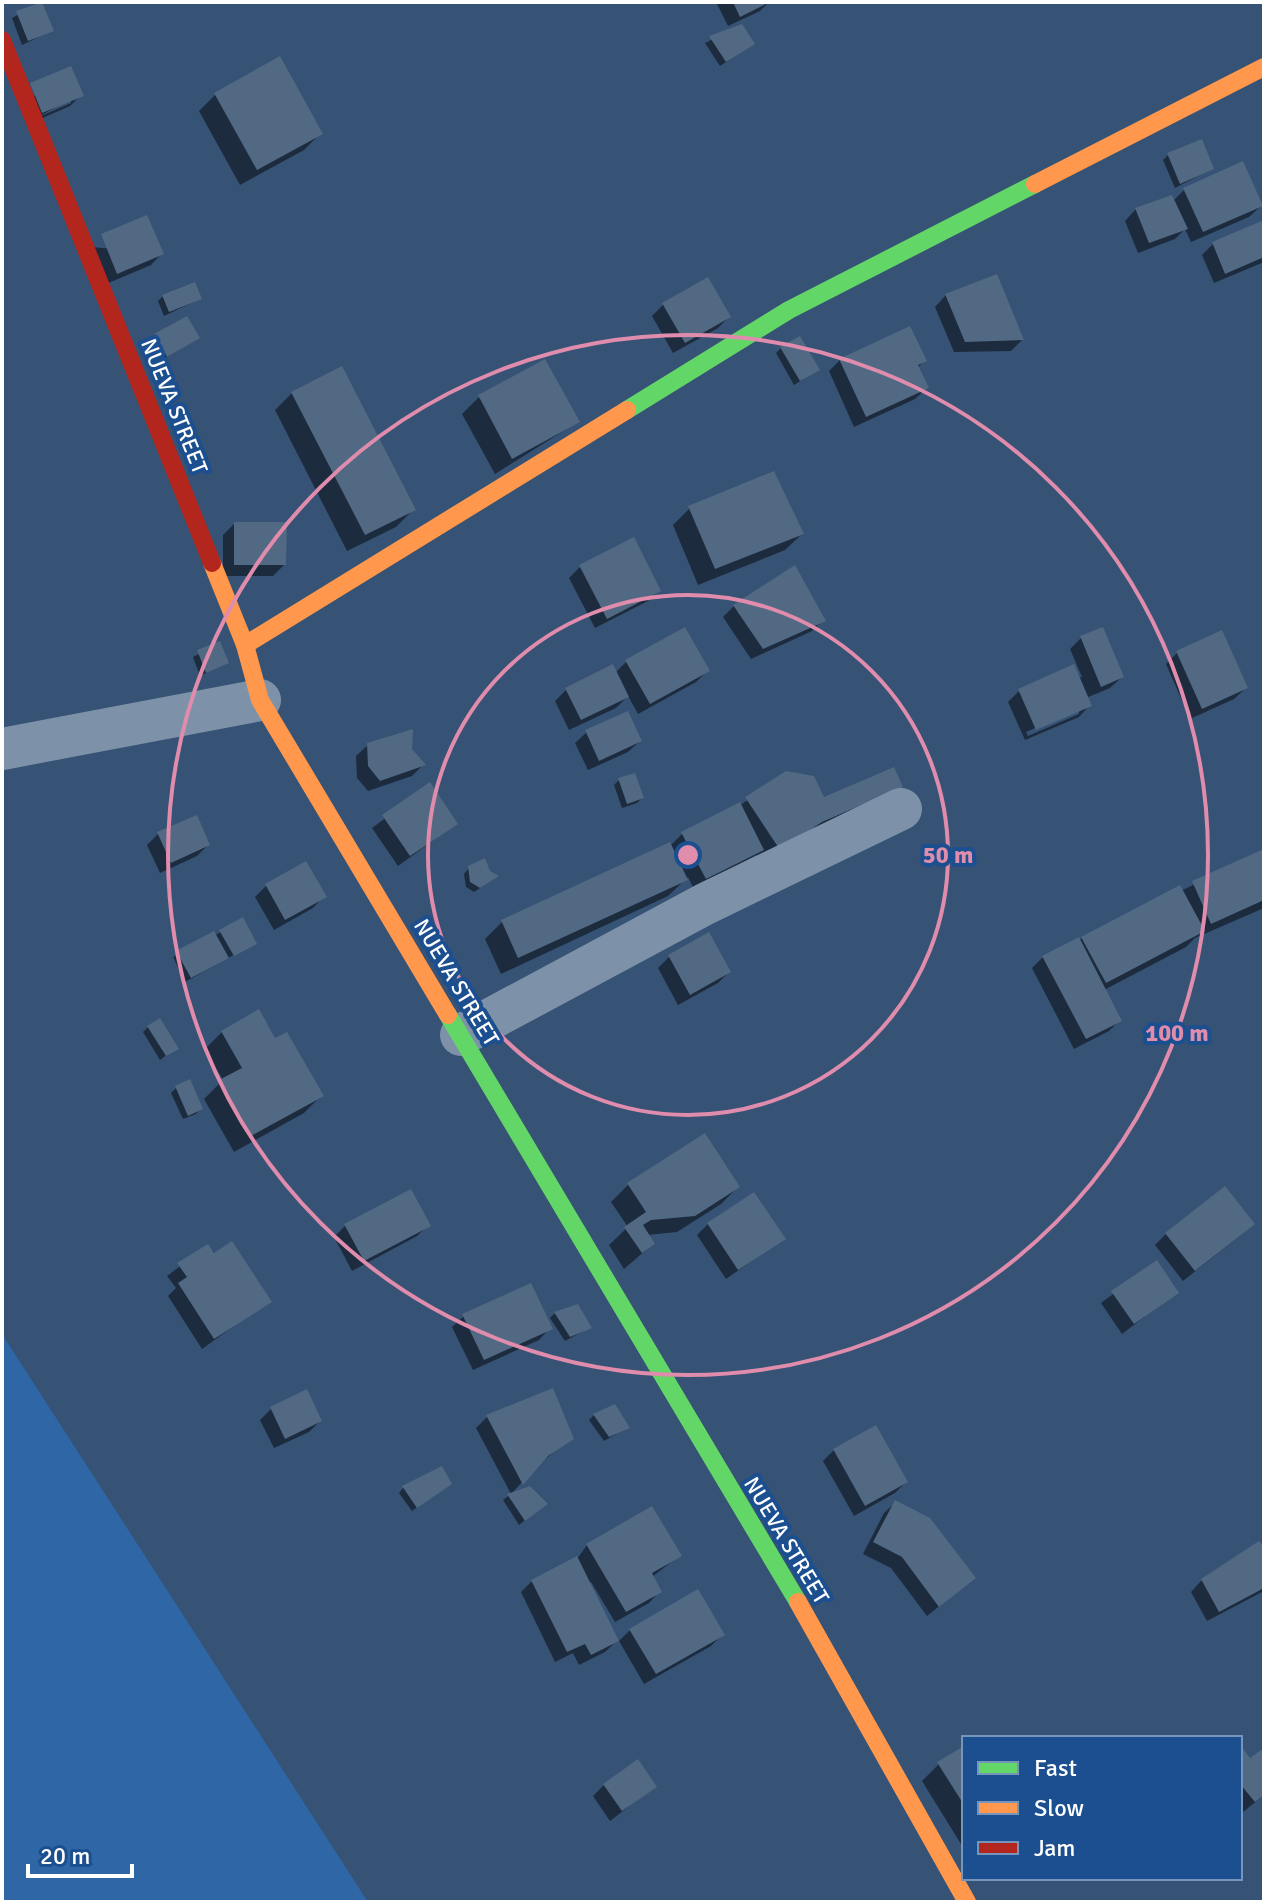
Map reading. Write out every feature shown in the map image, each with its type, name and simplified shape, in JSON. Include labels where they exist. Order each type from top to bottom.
[{"type":"street","name":"NUEVA STREET","points":[[2,40],[245,645],[260,700],[785,1580],[967,1902]]},
{"type":"street","points":[[245,645],[789,310],[1264,67]]},
{"type":"street","points":[[2,749],[260,700]]},
{"type":"street","points":[[461,1035],[705,904],[901,809]]},
{"type":"shaded area","points":[[2,1334],[368,1902],[2,1902]]},
{"type":"building","points":[[42,2],[54,31],[28,41],[16,11]]},
{"type":"building","points":[[733,2],[770,2],[740,17]]},
{"type":"building","points":[[742,24],[755,44],[726,62],[709,36]]},
{"type":"building","points":[[280,56],[323,134],[257,170],[214,93]]},
{"type":"building","points":[[71,66],[84,96],[42,113],[30,83]]},
{"type":"building","points":[[1202,139],[1214,169],[1180,184],[1167,153]]},
{"type":"building","points":[[1243,161],[1263,206],[1203,232],[1183,188]]},
{"type":"building","points":[[1172,195],[1188,229],[1149,243],[1135,208]]},
{"type":"building","points":[[147,215],[164,254],[117,274],[101,234]]},
{"type":"building","points":[[1264,220],[1264,257],[1225,274],[1212,242]]},
{"type":"building","points":[[997,274],[1024,340],[965,342],[945,294]]},
{"type":"building","points":[[708,277],[731,317],[685,343],[662,303]]},
{"type":"building","points":[[195,282],[202,299],[169,312],[162,295]]},
{"type":"building","points":[[187,316],[200,338],[167,357],[154,334]]},
{"type":"building","points":[[910,326],[927,361],[918,365],[929,388],[866,417],[839,359]]},
{"type":"building","points":[[800,336],[820,370],[800,381],[780,347]]},
{"type":"building","points":[[545,359],[580,422],[512,459],[478,395]]},
{"type":"building","points":[[342,366],[416,510],[365,535],[291,392]]},
{"type":"building","points":[[774,471],[804,534],[715,569],[688,506]]},
{"type":"building","points":[[234,522],[287,522],[286,565],[234,565]]},
{"type":"building","points":[[634,537],[661,591],[607,619],[579,565]]},
{"type":"building","points":[[795,565],[826,621],[763,649],[733,605]]},
{"type":"building","points":[[685,627],[710,671],[650,704],[625,660]]},
{"type":"building","points":[[1103,627],[1124,677],[1101,687],[1080,636]]},
{"type":"building","points":[[1222,630],[1248,688],[1202,709],[1176,651]]},
{"type":"building","points":[[220,641],[229,663],[206,673],[197,650]]},
{"type":"building","points":[[613,664],[629,697],[581,720],[565,688]]},
{"type":"building","points":[[1074,664],[1092,706],[1036,730],[1018,689]]},
{"type":"building","points":[[628,711],[642,741],[599,761],[585,730]]},
{"type":"building","points":[[413,729],[412,749],[426,765],[380,781],[368,766],[367,743]]},
{"type":"building","points":[[894,767],[903,787],[822,822],[780,850],[745,797],[786,771],[814,776],[824,797]]},
{"type":"building","points":[[635,773],[644,798],[627,804],[618,778]]},
{"type":"building","points":[[430,782],[458,824],[410,856],[382,815]]},
{"type":"building","points":[[740,802],[764,850],[706,879],[681,832]]},
{"type":"building","points":[[197,815],[210,845],[171,863],[157,832]]},
{"type":"building","points":[[670,842],[688,880],[518,958],[501,920]]},
{"type":"building","points":[[1264,849],[1264,900],[1211,924],[1192,881]]},
{"type":"building","points":[[485,858],[490,871],[499,876],[480,888],[470,882],[468,866]]},
{"type":"building","points":[[306,861],[327,897],[285,920],[265,884]]},
{"type":"building","points":[[1180,885],[1205,931],[1106,983],[1081,937]]},
{"type":"building","points":[[243,917],[257,944],[234,956],[219,930]]},
{"type":"building","points":[[214,931],[229,958],[191,978],[176,951]]},
{"type":"building","points":[[709,932],[731,972],[690,995],[668,955]]},
{"type":"building","points":[[1079,937],[1122,1021],[1086,1039],[1042,956]]},
{"type":"building","points":[[259,1009],[275,1038],[287,1032],[324,1096],[251,1136],[219,1080],[242,1068],[221,1031]]},
{"type":"building","points":[[160,1018],[179,1049],[166,1056],[147,1026]]},
{"type":"building","points":[[190,1079],[203,1109],[188,1116],[175,1086]]},
{"type":"building","points":[[705,1133],[740,1187],[695,1216],[651,1220],[643,1225],[655,1244],[642,1253],[624,1227],[646,1212],[627,1183]]},
{"type":"building","points":[[1225,1186],[1255,1224],[1195,1271],[1165,1233]]},
{"type":"building","points":[[411,1189],[431,1226],[364,1261],[344,1224]]},
{"type":"building","points":[[754,1192],[786,1239],[738,1270],[707,1223]]},
{"type":"building","points":[[232,1241],[272,1302],[214,1339],[178,1283],[187,1277],[177,1263],[208,1244],[214,1253]]},
{"type":"building","points":[[1157,1260],[1179,1293],[1134,1324],[1111,1291]]},
{"type":"building","points":[[531,1283],[553,1329],[484,1360],[462,1314]]},
{"type":"building","points":[[578,1304],[592,1328],[570,1337],[554,1312]]},
{"type":"building","points":[[553,1388],[574,1439],[548,1456],[523,1485],[486,1415]]},
{"type":"building","points":[[307,1389],[322,1421],[285,1439],[270,1407]]},
{"type":"building","points":[[615,1404],[630,1428],[609,1437],[593,1414]]},
{"type":"building","points":[[876,1425],[908,1482],[865,1506],[833,1449]]},
{"type":"building","points":[[442,1466],[452,1484],[417,1508],[402,1486]]},
{"type":"building","points":[[530,1486],[548,1504],[525,1521],[507,1494]]},
{"type":"building","points":[[895,1500],[930,1518],[976,1578],[939,1607],[902,1557],[873,1542]]},
{"type":"building","points":[[652,1506],[682,1556],[652,1573],[662,1592],[626,1612],[586,1544]]},
{"type":"building","points":[[1259,1541],[1264,1547],[1264,1588],[1219,1612],[1201,1579]]},
{"type":"building","points":[[577,1556],[619,1641],[591,1655],[585,1644],[567,1652],[531,1580]]},
{"type":"building","points":[[698,1589],[725,1635],[656,1674],[629,1629]]},
{"type":"building","points":[[962,1747],[962,1802],[937,1762]]},
{"type":"building","points":[[1242,1748],[1250,1758],[1264,1748],[1264,1795],[1255,1802],[1242,1786]]},
{"type":"building","points":[[638,1759],[657,1787],[622,1811],[603,1784]]},
{"type":"traffic: fast","points":[[627,410],[789,310],[1035,184]]},
{"type":"traffic: fast","points":[[448,1015],[798,1602]]},
{"type":"traffic: slow","points":[[1035,184],[1264,67]]},
{"type":"traffic: slow","points":[[245,645],[627,410]]},
{"type":"traffic: slow","points":[[212,563],[245,645],[260,700],[448,1015]]},
{"type":"traffic: slow","points":[[798,1602],[967,1902]]},
{"type":"traffic: jam","points":[[2,40],[212,563]]}]
